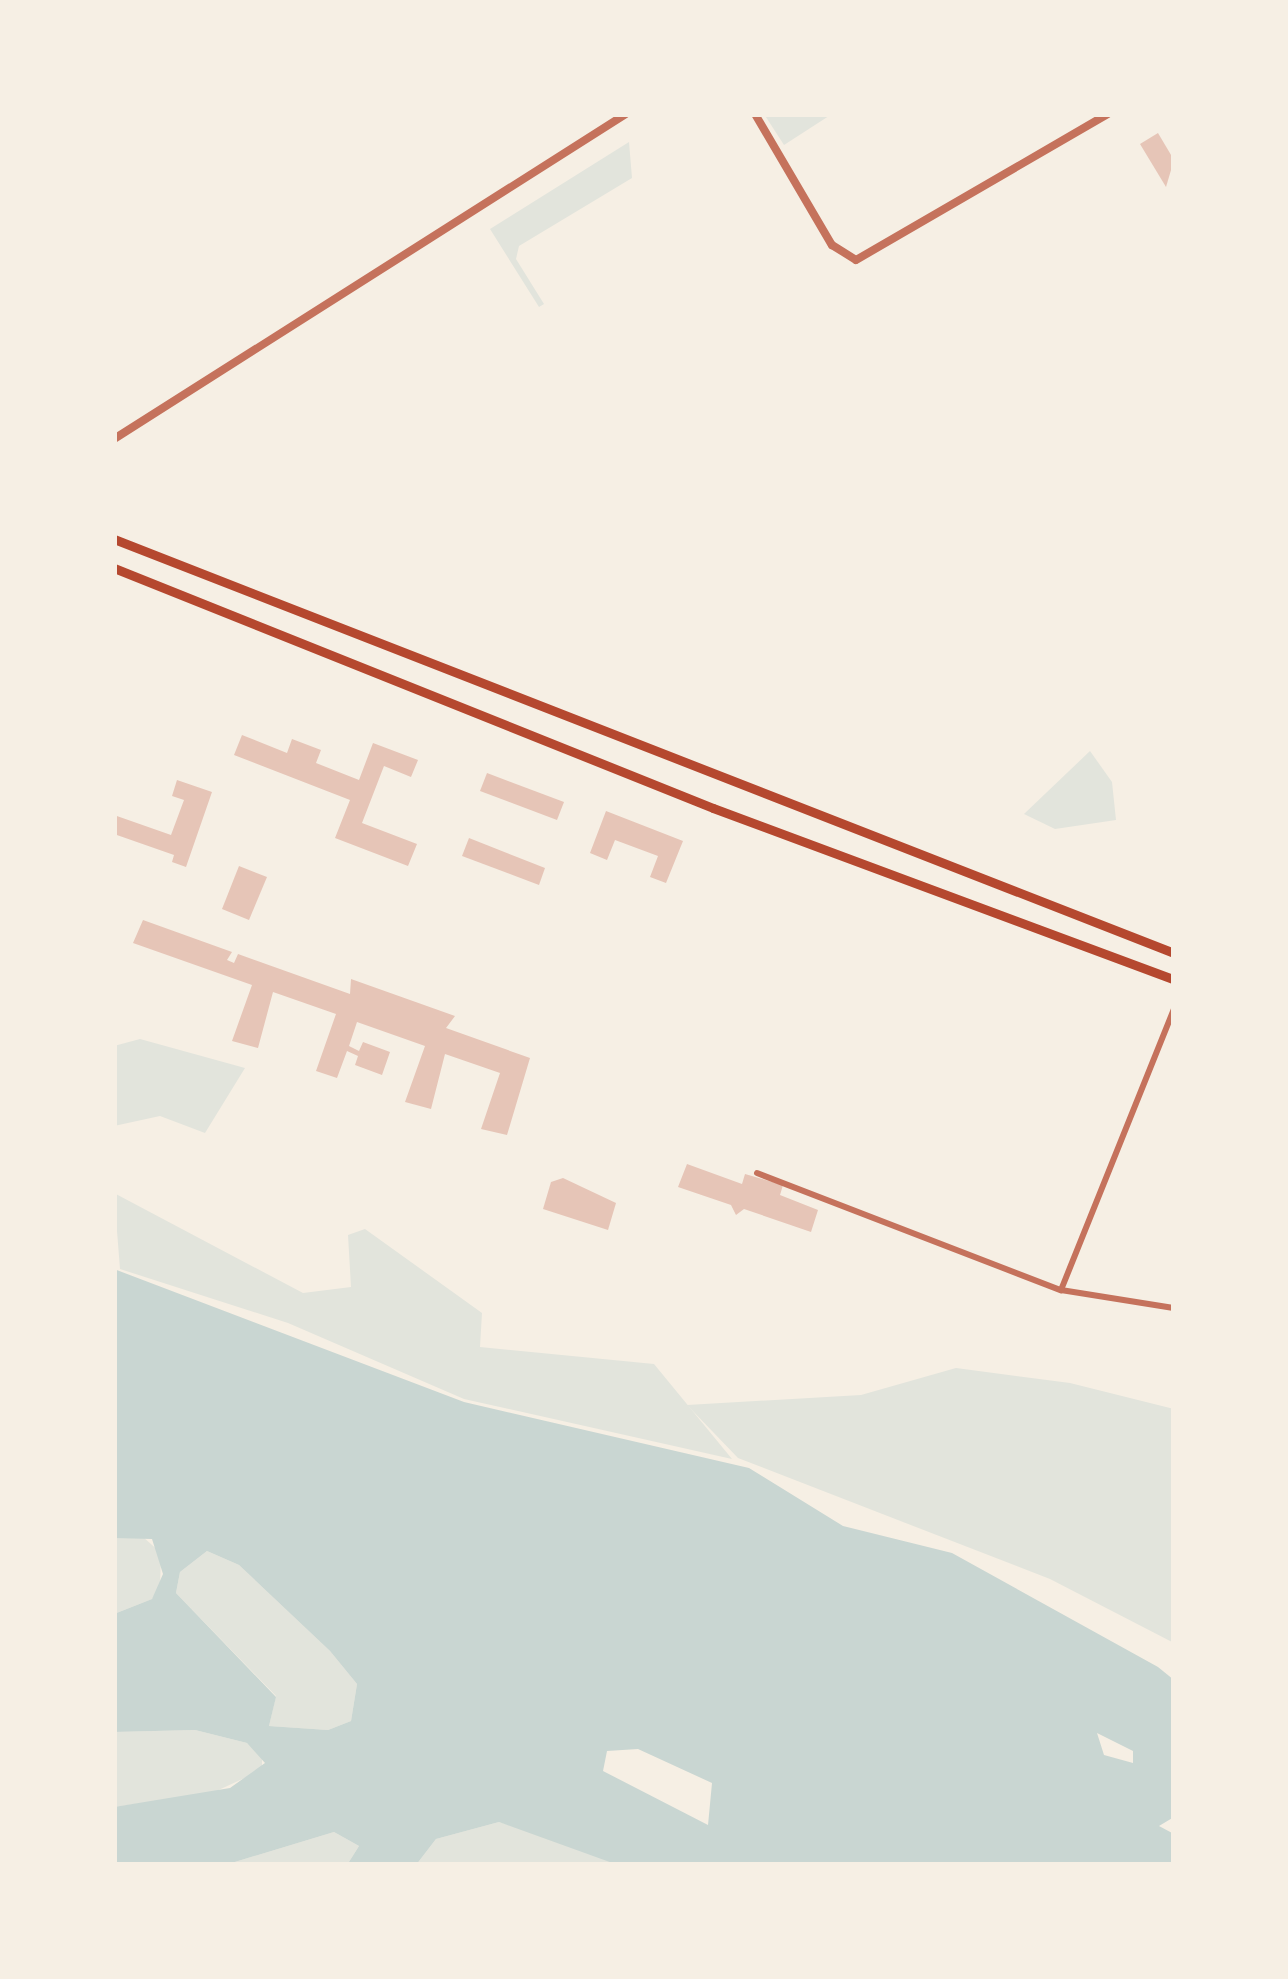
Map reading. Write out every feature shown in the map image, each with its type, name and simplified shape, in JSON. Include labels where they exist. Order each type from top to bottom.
[{"type":"main road","points":[[114,539],[1053,910],[1174,953]]},
{"type":"main road","points":[[114,568],[981,911],[1174,979]]},
{"type":"main road","points":[[366,667],[375,641]]},
{"type":"main road","points":[[981,911],[992,898],[987,884]]},
{"type":"main road","points":[[1046,936],[1044,917],[1053,910]]},
{"type":"street","points":[[114,439],[626,114]]},
{"type":"street","points":[[755,114],[832,245],[856,260],[876,255],[1108,114]]},
{"type":"street","points":[[1061,1290],[1174,1010]]},
{"type":"street","points":[[757,1173],[1061,1290],[1174,1308]]},
{"type":"shaded area","points":[[764,114],[832,114],[784,145]]},
{"type":"shaded area","points":[[629,142],[632,178],[519,246],[516,259],[544,304],[539,307],[490,229]]},
{"type":"shaded area","points":[[1090,751],[1112,782],[1116,820],[1055,829],[1024,814]]},
{"type":"shaded area","points":[[140,1039],[245,1068],[205,1133],[160,1116],[114,1126],[114,1046]]},
{"type":"shaded area","points":[[114,1193],[303,1293],[351,1287],[348,1235],[365,1229],[482,1313],[480,1347],[654,1364],[732,1459],[464,1399],[288,1323],[120,1269]]},
{"type":"shaded area","points":[[114,1269],[464,1402],[749,1468],[843,1526],[952,1553],[1158,1667],[1174,1680],[1174,1817],[1159,1826],[1174,1834],[1174,1865],[618,1865],[499,1822],[436,1839],[416,1865],[347,1865],[359,1846],[334,1832],[225,1865],[114,1865],[114,1807],[230,1788],[265,1763],[247,1743],[195,1730],[114,1732],[114,1614],[152,1599],[163,1574],[152,1539],[114,1538]],"holes":[[[207,1551],[239,1565],[330,1651],[357,1684],[351,1721],[328,1730],[269,1726],[276,1697],[176,1593],[180,1572]],[[1097,1733],[1133,1751],[1133,1763],[1104,1755]],[[638,1749],[712,1783],[708,1825],[603,1771],[607,1751]]]},
{"type":"shaded area","points":[[956,1368],[1070,1383],[1174,1409],[1174,1643],[1050,1579],[738,1458],[687,1405],[861,1395]]},
{"type":"shaded area","points":[[142,1536],[161,1553],[160,1587],[152,1599],[114,1614],[114,1538]]},
{"type":"shaded area","points":[[207,1551],[239,1565],[330,1651],[357,1684],[351,1721],[328,1730],[269,1726],[276,1696],[176,1593],[180,1572]]},
{"type":"shaded area","points":[[195,1730],[247,1743],[262,1756],[262,1770],[212,1793],[114,1807],[114,1732]]},
{"type":"shaded area","points":[[499,1822],[563,1841],[618,1865],[416,1865],[436,1839]]},
{"type":"shaded area","points":[[334,1832],[359,1846],[347,1865],[225,1865]]},
{"type":"building","points":[[1158,133],[1174,160],[1166,187],[1140,144]]},
{"type":"building","points":[[242,735],[287,753],[292,739],[321,750],[316,763],[359,780],[373,743],[418,760],[411,777],[384,766],[362,823],[417,844],[408,866],[335,838],[350,800],[234,755]]},
{"type":"building","points":[[487,773],[564,802],[557,820],[480,791]]},
{"type":"building","points":[[177,780],[212,792],[186,867],[172,862],[174,855],[114,834],[114,815],[171,835],[184,800],[172,796]]},
{"type":"building","points":[[606,811],[683,841],[666,883],[650,877],[658,856],[615,840],[607,860],[590,853]]},
{"type":"building","points":[[469,838],[545,868],[539,885],[462,856]]},
{"type":"building","points":[[239,866],[267,877],[249,920],[222,909]]},
{"type":"building","points":[[143,920],[232,952],[227,960],[234,963],[238,954],[350,994],[351,979],[455,1016],[446,1028],[530,1058],[507,1135],[481,1129],[500,1073],[445,1054],[431,1109],[405,1102],[425,1046],[357,1022],[349,1046],[359,1051],[363,1042],[390,1052],[382,1075],[355,1065],[358,1056],[347,1051],[337,1078],[316,1071],[336,1014],[273,992],[258,1048],[232,1041],[252,985],[133,943]]},
{"type":"building","points":[[687,1164],[742,1184],[745,1174],[783,1185],[780,1195],[818,1210],[811,1232],[744,1209],[736,1215],[731,1205],[678,1187]]},
{"type":"building","points":[[563,1178],[616,1203],[608,1230],[543,1209],[551,1182]]}]
